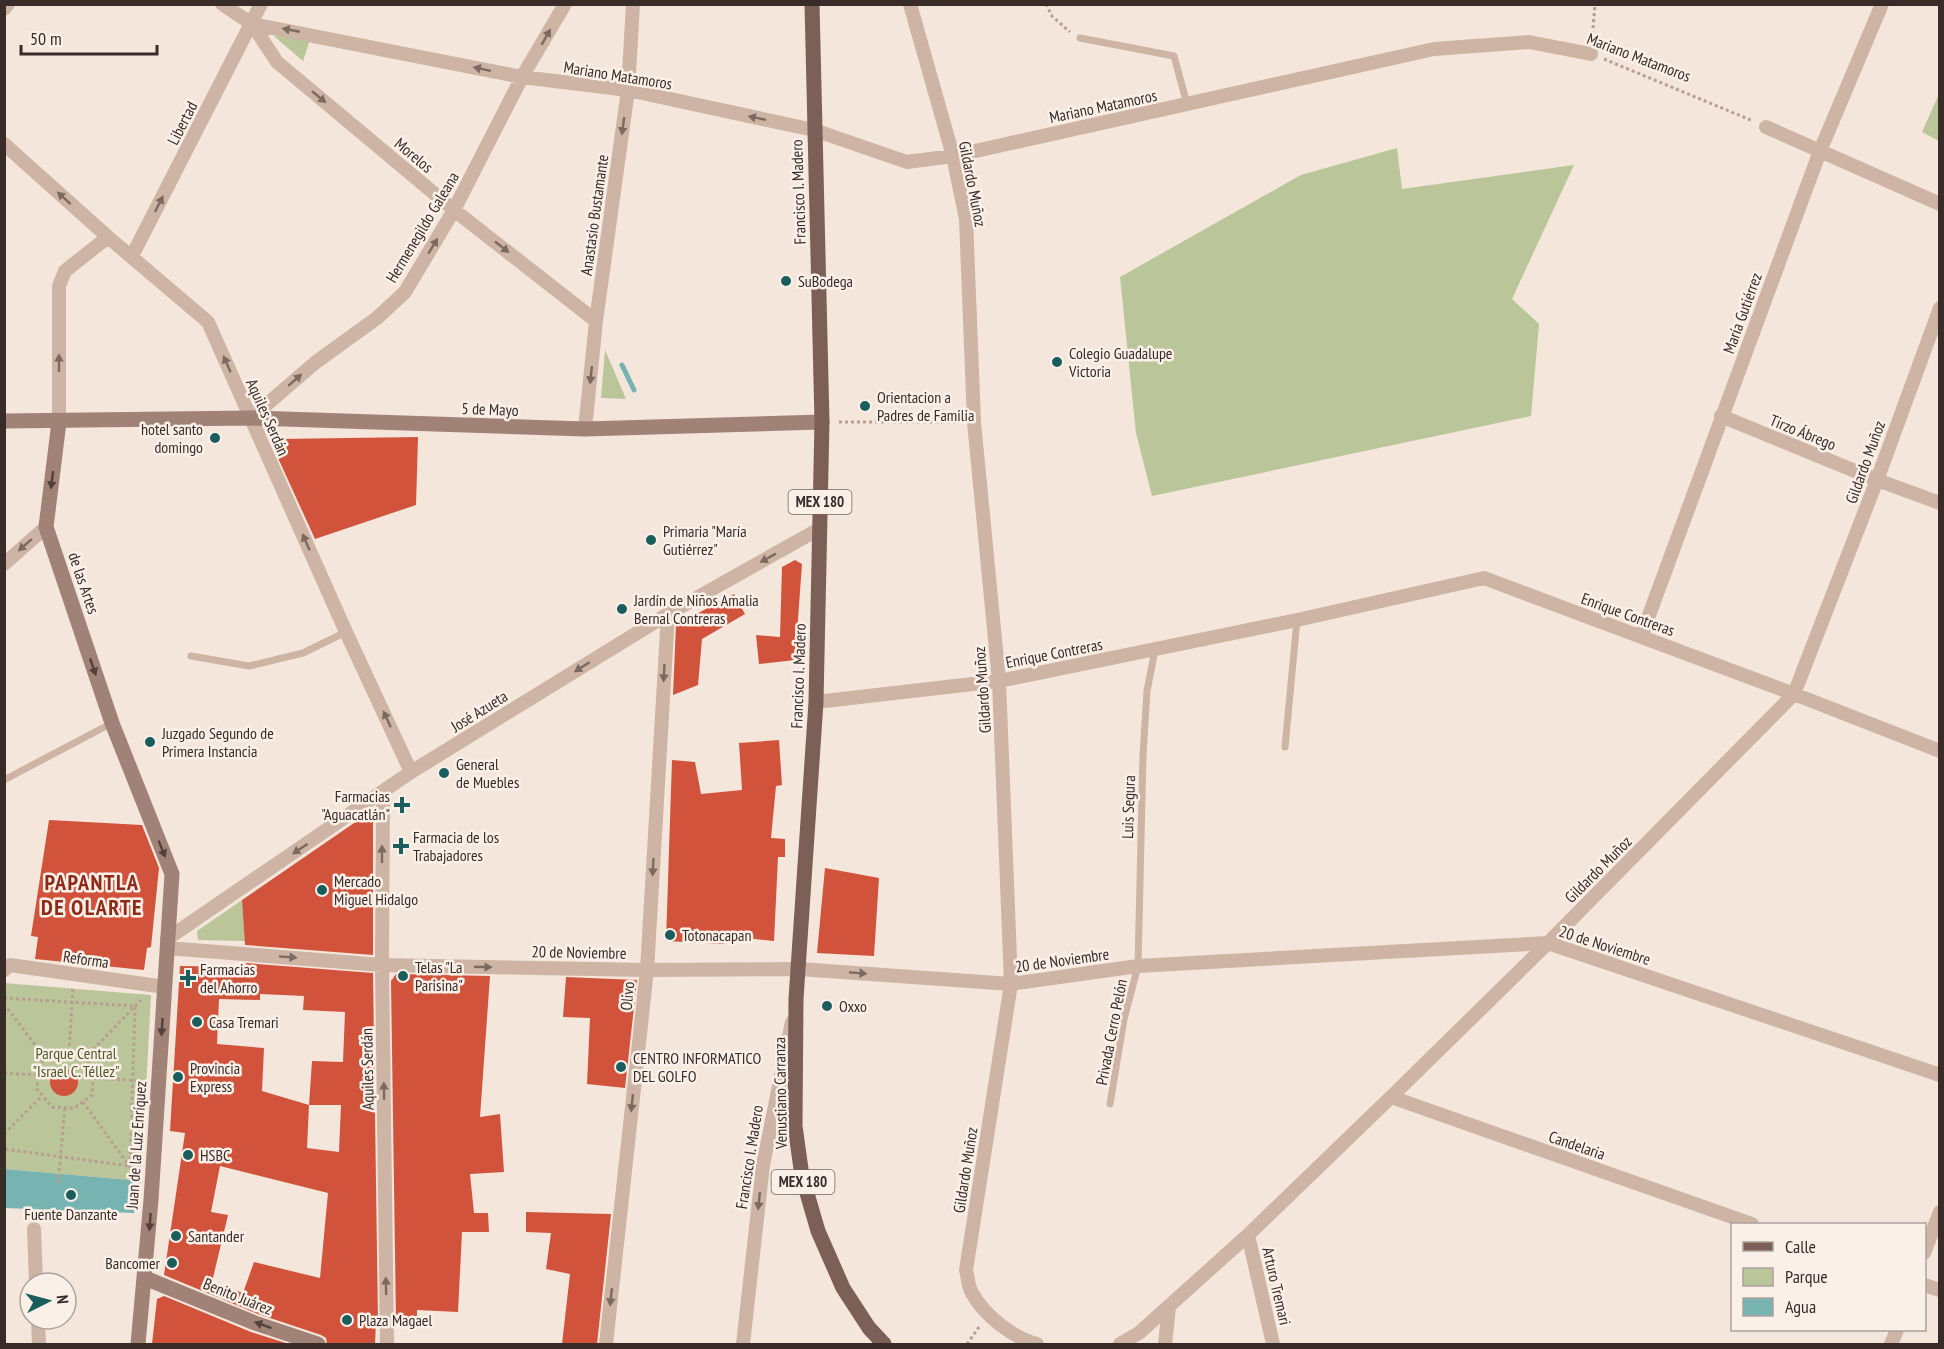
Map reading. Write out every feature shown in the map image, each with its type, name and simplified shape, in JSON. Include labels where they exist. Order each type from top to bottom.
[{"type":"main road","name":"Francisco I. Madero","points":[[796,999],[816,702],[822,422],[812,4]]},
{"type":"main road","name":"Venustiano Carranza","points":[[796,999],[795,1126],[802,1176],[818,1231],[843,1288],[869,1328],[884,1344]]},
{"type":"street","points":[[4,9],[8,4]]},
{"type":"street","name":"Morelos","points":[[222,4],[252,24],[277,62],[454,210],[596,321]]},
{"type":"street","name":"Libertad","points":[[132,256],[261,4]]},
{"type":"street","name":"Hermenegildo Galeana","points":[[251,418],[316,362],[377,318],[405,292],[454,210],[522,77],[565,4]]},
{"type":"street","name":"Anastasio Bustamante","points":[[585,429],[596,321],[628,90],[633,4]]},
{"type":"street","name":"Gildardo Muñoz","points":[[910,4],[953,156],[966,219],[974,422],[999,681],[1011,984],[966,1270],[970,1290],[980,1305],[1014,1334],[1037,1344]]},
{"type":"street","name":"María Gutiérrez","points":[[1641,637],[1820,151],[1882,4]]},
{"type":"street","name":"Mariano Matamoros","points":[[252,24],[522,77],[628,90],[814,130],[907,162],[953,156],[1434,49],[1529,42],[1591,54]]},
{"type":"street","points":[[1766,127],[1940,204]]},
{"type":"street","name":"Aquiles Serdán","points":[[4,144],[208,322],[411,772]]},
{"type":"street","name":"de las Artes","points":[[108,237],[65,272],[58,286],[58,422],[46,527],[112,723],[172,874],[167,943]]},
{"type":"street","name":"Gildardo Muñoz","points":[[1120,1344],[1139,1333],[1248,1235],[1548,943],[1794,694],[1940,308]]},
{"type":"street","name":"Tirzo Ábrego","points":[[1721,416],[1876,480],[1940,503]]},
{"type":"street","name":"5 de Mayo","points":[[4,421],[251,418],[585,429],[822,422]]},
{"type":"street","points":[[4,564],[46,527]]},
{"type":"street","name":"José Azueta","points":[[167,943],[411,772],[668,614],[819,529]]},
{"type":"street","name":"Enrique Contreras","points":[[816,702],[999,681],[1484,579],[1794,694],[1940,752]]},
{"type":"street","name":"Olivo","points":[[606,1344],[647,970],[668,614]]},
{"type":"street","name":"Aquiles Serdán","points":[[383,792],[382,965],[387,1344]]},
{"type":"street","name":"20 de Noviembre","points":[[167,943],[382,965],[647,970],[799,969],[1011,984],[1138,966],[1548,943],[1940,1075]]},
{"type":"street","name":"Juan de la Luz Enríquez","points":[[138,1344],[145,1278],[167,943]]},
{"type":"street","name":"Reforma","points":[[4,970],[10,965],[165,987]]},
{"type":"street","name":"Francisco I. Madero","points":[[743,1344],[763,1165],[796,999]]},
{"type":"street","name":"Candelaria","points":[[1391,1097],[1749,1223]]},
{"type":"street","points":[[1926,1248],[1940,1212]]},
{"type":"street","points":[[34,1229],[36,1271]]},
{"type":"street","name":"Arturo Tremari","points":[[1248,1235],[1273,1344]]},
{"type":"street","name":"Benito Juárez","points":[[145,1278],[255,1323],[318,1344]]},
{"type":"street","points":[[1165,1344],[1168,1307]]},
{"type":"lane","points":[[1080,38],[1174,56],[1187,104]]},
{"type":"lane","points":[[1285,747],[1297,620]]},
{"type":"lane","points":[[191,656],[249,666],[303,653],[346,632]]},
{"type":"lane","name":"Luis Segura","points":[[1138,966],[1139,856],[1145,723],[1147,691],[1155,650]]},
{"type":"lane","points":[[4,780],[112,723]]},
{"type":"lane","name":"Privada Cerro Pelón","points":[[1110,1104],[1124,1019],[1138,966]]},
{"type":"path","points":[[1046,4],[1052,16],[1062,27],[1080,38]]},
{"type":"path","points":[[1591,54],[1595,4]]},
{"type":"path","name":"Mariano Matamoros","points":[[1591,54],[1766,127]]},
{"type":"path","points":[[822,422],[974,422]]},
{"type":"path","points":[[69,1052],[74,974]]},
{"type":"path","points":[[85,1058],[143,997],[144,984]]},
{"type":"path","points":[[4,998],[135,1006]]},
{"type":"path","points":[[4,1004],[46,1059]]},
{"type":"path","points":[[130,1167],[135,1006]]},
{"type":"path","points":[[55,1052],[79,1053],[85,1058],[94,1066],[92,1095],[74,1108],[51,1107],[37,1089],[39,1064],[55,1052]]},
{"type":"path","points":[[4,1073],[38,1075]]},
{"type":"path","points":[[93,1078],[159,1082]]},
{"type":"path","points":[[4,1134],[42,1096]]},
{"type":"path","points":[[83,1102],[138,1178]]},
{"type":"path","points":[[58,1184],[65,1108]]},
{"type":"path","points":[[4,1149],[130,1167]]},
{"type":"path","points":[[967,1344],[988,1313]]},
{"type":"green space","points":[[278,30],[311,37],[303,61],[275,37]]},
{"type":"green space","points":[[1939,94],[1939,141],[1922,132]]},
{"type":"green space","points":[[1397,148],[1402,189],[1574,165],[1512,299],[1539,324],[1531,416],[1152,496],[1136,433],[1120,277],[1301,175]]},
{"type":"green space","points":[[605,350],[626,399],[601,398]]},
{"type":"green space","points":[[242,900],[245,941],[198,940],[197,931]]},
{"type":"green space","name":"Parque Central \"Israel C. Téllez\"","points":[[4,983],[151,995],[141,1181],[5,1169]]},
{"type":"water","name":"Fuente Danzante","points":[[5,1169],[141,1181],[134,1213],[5,1208]]},
{"type":"building","points":[[418,437],[416,505],[315,539],[273,447],[278,439]]},
{"type":"building","points":[[795,560],[802,564],[795,660],[759,664],[756,635],[780,637],[782,567]]},
{"type":"building","points":[[734,594],[745,614],[702,639],[698,685],[673,695],[676,625]]},
{"type":"building","points":[[779,740],[782,785],[776,786],[771,838],[785,839],[785,857],[778,857],[774,941],[724,936],[724,944],[666,941],[672,760],[695,762],[701,794],[742,790],[739,743]]},
{"type":"building","points":[[373,810],[373,955],[245,945],[242,900]]},
{"type":"building","points":[[49,820],[142,825],[159,868],[151,947],[147,948],[144,970],[35,959],[38,937],[31,936]]},
{"type":"building","points":[[825,868],[879,878],[874,956],[817,953]]},
{"type":"building","points":[[246,963],[373,973],[378,1322],[376,1322],[375,1344],[327,1344],[326,1338],[321,1335],[258,1314],[164,1275],[185,1133],[170,1131],[180,966],[246,967]],"holes":[[[260,994],[304,996],[303,1010],[345,1012],[343,1062],[312,1061],[309,1105],[262,1091],[264,1048],[217,1044],[219,999],[260,1000]],[[309,1105],[341,1105],[339,1152],[307,1148]],[[220,1166],[328,1193],[320,1278],[254,1262],[243,1293],[212,1282],[228,1215],[211,1212]]]},
{"type":"building","points":[[396,974],[490,976],[480,1117],[500,1114],[504,1172],[470,1174],[474,1213],[488,1213],[489,1232],[462,1232],[458,1312],[417,1310],[417,1320],[396,1321],[391,981]]},
{"type":"building","points":[[566,977],[637,980],[625,1088],[587,1084],[590,1018],[563,1017]]},
{"type":"building","points":[[64,1068],[74,1072],[78,1082],[74,1092],[64,1096],[54,1092],[50,1082],[54,1072]]},
{"type":"building","points":[[526,1212],[611,1214],[597,1344],[562,1344],[570,1274],[546,1269],[551,1233],[526,1232]]},
{"type":"building","points":[[164,1296],[251,1332],[289,1344],[152,1344],[157,1299]]},
{"type":"waterway","points":[[622,365],[634,390]]},
{"type":"place","name":"SuBodega","points":[[786,281]]},
{"type":"place","name":"Colegio Guadalupe Victoria","points":[[1057,362]]},
{"type":"place","name":"Orientacion a Padres de Familia","points":[[865,406]]},
{"type":"place","name":"hotel santo domingo","points":[[215,438]]},
{"type":"place","name":"Primaria \"María Gutiérrez\"","points":[[651,540]]},
{"type":"place","name":"Jardín de Niños Amalia Bernal Contreras","points":[[622,609]]},
{"type":"place","name":"Juzgado Segundo de Primera Instancia","points":[[150,742]]},
{"type":"place","name":"General de Muebles","points":[[444,773]]},
{"type":"place","name":"Farmacias \"Aguacatlán\"","points":[[402,805]]},
{"type":"place","name":"Farmacia de los Trabajadores","points":[[401,846]]},
{"type":"place","name":"Mercado Miguel Hidalgo","points":[[322,890]]},
{"type":"place","name":"Totonacapan","points":[[670,935]]},
{"type":"place","name":"Telas \"La Parisina\"","points":[[403,976]]},
{"type":"place","name":"Farmacias del Ahorro","points":[[188,978]]},
{"type":"place","name":"Oxxo","points":[[827,1006]]},
{"type":"place","name":"Casa Tremari","points":[[197,1022]]},
{"type":"place","name":"CENTRO INFORMATICO DEL GOLFO","points":[[621,1067]]},
{"type":"place","name":"Provincia Express","points":[[178,1077]]},
{"type":"place","name":"HSBC","points":[[188,1155]]},
{"type":"place","name":"Fuente Danzante","points":[[71,1195]]},
{"type":"place","name":"Santander","points":[[176,1236]]},
{"type":"place","name":"Bancomer","points":[[172,1263]]},
{"type":"place","name":"Plaza Magael","points":[[347,1320]]},
{"type":"district","name":"PAPANTLA DE OLARTE","points":[[92,894]]}]
